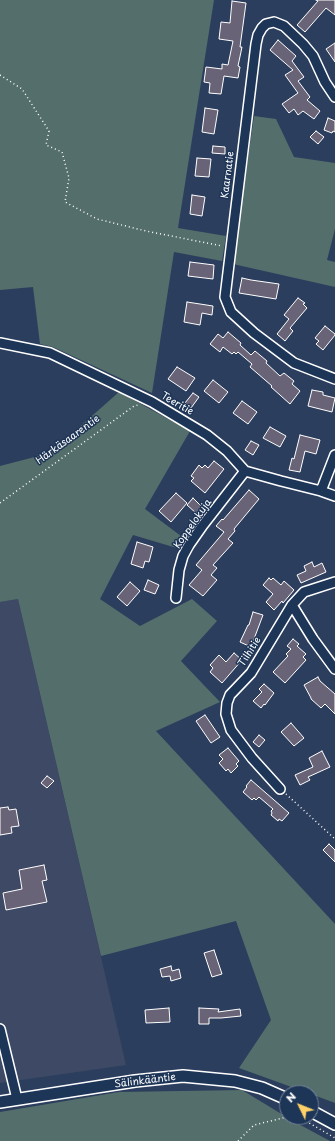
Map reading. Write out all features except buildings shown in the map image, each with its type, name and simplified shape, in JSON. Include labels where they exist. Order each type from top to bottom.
[{"type":"street","name":"Kaarnatie","points":[[335,97],[325,82],[313,56],[303,44],[284,26],[274,22],[266,24],[258,35],[256,44],[224,297],[231,312],[254,333],[294,363],[335,379]]},
{"type":"street","name":"Teeritie","points":[[0,343],[50,353],[152,402],[208,435],[228,451],[245,471]]},
{"type":"street","points":[[322,491],[335,455]]},
{"type":"street","points":[[245,471],[322,491],[335,496]]},
{"type":"street","name":"Koppelokuja","points":[[176,598],[179,570],[186,550],[245,471]]},
{"type":"street","name":"Tilhitie","points":[[280,789],[252,758],[231,730],[226,714],[227,704],[230,695],[251,673],[292,605],[304,592],[335,582]]},
{"type":"street","points":[[292,605],[313,640],[335,669]]},
{"type":"street","points":[[0,1029],[17,1099]]},
{"type":"street","name":"Sälinkääntie","points":[[0,1102],[135,1081],[183,1076],[235,1081],[262,1088],[279,1095]]},
{"type":"street","points":[[319,1115],[335,1124]]},
{"type":"path","points":[[0,74],[22,88],[49,130],[46,145],[62,152],[69,178],[65,202],[97,219],[146,231],[230,247]]},
{"type":"path","name":"Härkäsaarentie","points":[[0,503],[134,406],[152,402]]},
{"type":"path","points":[[280,789],[335,839]]},
{"type":"path","points":[[238,1141],[254,1124],[279,1119]]},
{"type":"path","points":[[312,1125],[335,1138]]},
{"type":"shaded area","points":[[18,599],[126,1065],[0,1083],[0,602]]},
{"type":"green space","points":[[0,0],[214,0],[178,228],[226,236],[222,261],[174,252],[152,393],[53,347],[40,344],[33,287],[0,290]]},
{"type":"green space","points":[[254,116],[276,119],[294,157],[335,163],[335,229],[327,260],[335,262],[335,287],[233,264]]},
{"type":"green space","points":[[119,392],[190,431],[145,509],[185,539],[180,549],[133,535],[100,599],[140,626],[192,599],[217,621],[181,661],[220,702],[156,731],[335,924],[335,1103],[319,1097],[319,1085],[286,1085],[239,1068],[271,1020],[236,921],[101,956],[18,599],[0,602],[0,466],[50,453]]},
{"type":"green space","points":[[242,1090],[279,1112],[279,1125],[300,1125],[330,1141],[0,1141],[0,1112],[119,1092]]}]
